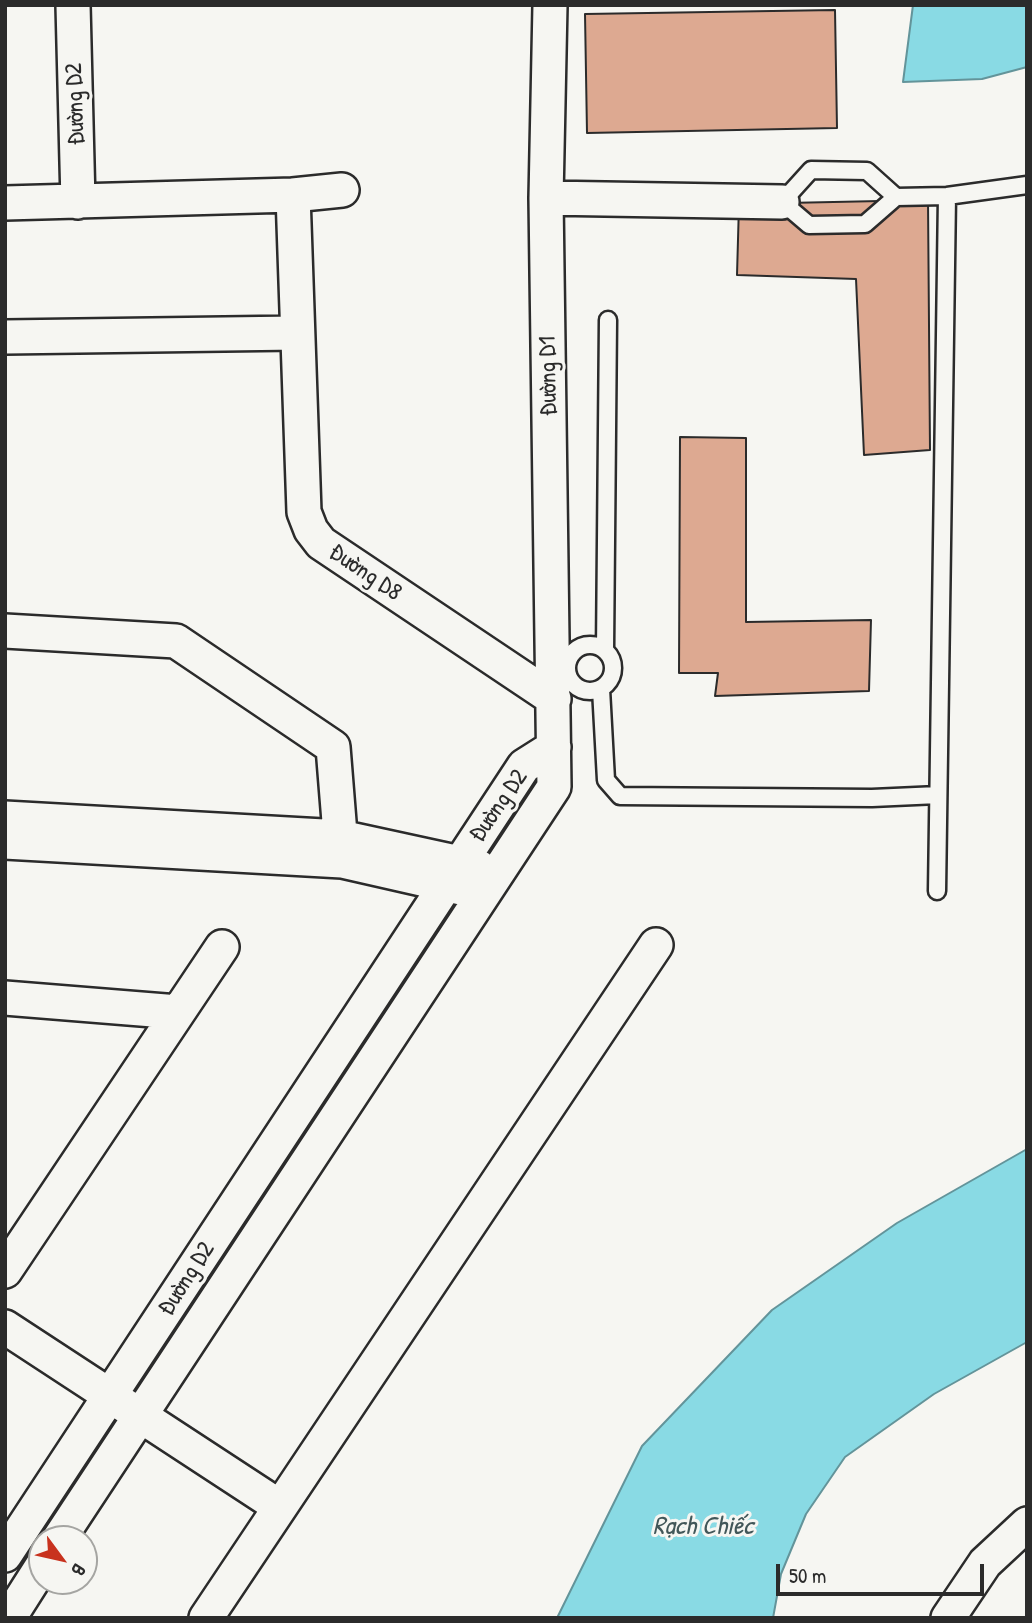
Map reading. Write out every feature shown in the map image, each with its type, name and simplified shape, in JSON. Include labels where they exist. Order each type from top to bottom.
[{"type":"street","name":"Đường D2","points":[[73,5],[78,202]]},
{"type":"street","name":"Đường D1","points":[[550,5],[546,198],[558,680],[554,747]]},
{"type":"street","points":[[5,204],[293,195],[342,190]]},
{"type":"street","name":"Đường D8","points":[[293,195],[304,512],[311,530],[321,543],[558,680]]},
{"type":"street","points":[[546,198],[782,202]]},
{"type":"street","points":[[5,363],[20,337],[298,333]]},
{"type":"street","points":[[5,631],[176,641],[333,747],[342,849]]},
{"type":"street","name":"Đường D2","points":[[5,1555],[524,766],[554,747]]},
{"type":"street","name":"Đường D2","points":[[68,1525],[554,787],[554,747]]},
{"type":"street","points":[[5,818],[342,849],[491,882]]},
{"type":"street","points":[[5,842],[342,849]]},
{"type":"street","points":[[206,1618],[656,945]]},
{"type":"street","points":[[5,1272],[222,947]]},
{"type":"street","points":[[5,998],[178,1012]]},
{"type":"street","points":[[5,1327],[280,1507]]},
{"type":"street","points":[[948,1618],[985,1563],[1027,1524]]},
{"type":"street","points":[[9,1618],[28,1588]]},
{"type":"lane","points":[[896,197],[867,171],[811,170],[782,202],[809,225],[839,226],[865,224],[896,197],[947,196],[1027,185]]},
{"type":"lane","points":[[937,891],[947,196]]},
{"type":"lane","points":[[605,650],[608,320]]},
{"type":"lane","points":[[591,645],[605,650],[610,656],[613,671],[607,684],[601,689],[579,688],[558,680],[571,655],[583,646],[591,645]]},
{"type":"lane","points":[[601,689],[606,780],[620,796],[872,798],[938,795]]},
{"type":"water","points":[[913,5],[1027,5],[1027,67],[982,79],[903,82]]},
{"type":"water","name":"Rạch Chiếc","points":[[1027,1149],[1027,1342],[934,1394],[845,1457],[806,1514],[781,1574],[773,1618],[557,1618],[642,1446],[772,1310],[897,1223]]},
{"type":"building","points":[[835,10],[837,128],[587,133],[585,14]]},
{"type":"building","points":[[928,200],[930,450],[864,455],[856,279],[737,275],[739,204]]},
{"type":"building","points":[[680,437],[746,438],[746,622],[871,620],[869,691],[715,696],[718,673],[679,673]]}]
